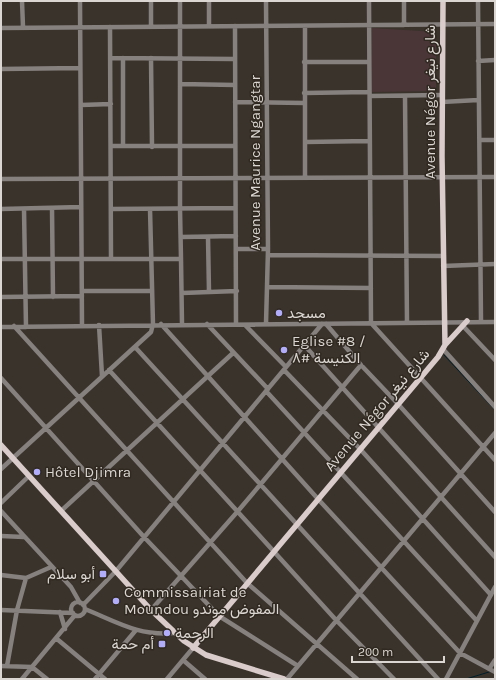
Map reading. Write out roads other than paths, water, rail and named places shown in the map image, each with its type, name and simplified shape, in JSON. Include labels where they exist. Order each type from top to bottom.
[{"type":"main road","name":"Avenue Négor شارع نيغر","points":[[193,648],[246,583],[361,450],[444,347],[442,176],[443,1]]},
{"type":"main road","points":[[444,347],[467,321]]},
{"type":"main road","points":[[1,445],[151,610],[174,633],[193,648],[206,655],[285,679]]},
{"type":"street","points":[[22,1],[23,27]]},
{"type":"street","points":[[80,1],[82,326]]},
{"type":"street","points":[[151,1],[151,27]]},
{"type":"street","points":[[180,1],[179,57],[182,324]]},
{"type":"street","points":[[209,1],[209,26]]},
{"type":"street","name":"Avenue Maurice Ngangtar","points":[[266,1],[268,102],[268,255],[266,324]]},
{"type":"street","points":[[369,1],[371,323],[421,376],[495,460]]},
{"type":"street","points":[[404,1],[404,25]]},
{"type":"street","points":[[478,1],[481,321]]},
{"type":"street","points":[[1,28],[495,24]]},
{"type":"street","points":[[235,26],[236,324]]},
{"type":"street","points":[[305,26],[305,177]]},
{"type":"street","points":[[110,27],[111,260]]},
{"type":"street","points":[[111,58],[179,57],[234,59]]},
{"type":"street","points":[[123,58],[123,146]]},
{"type":"street","points":[[151,58],[152,147]]},
{"type":"street","points":[[478,61],[495,60]]},
{"type":"street","points":[[304,62],[369,62]]},
{"type":"street","points":[[1,69],[80,68]]},
{"type":"street","points":[[180,84],[235,84]]},
{"type":"street","points":[[304,93],[405,96],[442,95]]},
{"type":"street","points":[[405,96],[407,323]]},
{"type":"street","points":[[442,102],[478,100]]},
{"type":"street","points":[[235,102],[305,103]]},
{"type":"street","points":[[81,105],[111,104]]},
{"type":"street","points":[[480,140],[495,140]]},
{"type":"street","points":[[305,142],[370,141]]},
{"type":"street","points":[[111,146],[236,146]]},
{"type":"street","points":[[1,179],[405,176],[495,177]]},
{"type":"street","points":[[1,209],[81,207]]},
{"type":"street","points":[[24,208],[26,327]]},
{"type":"street","points":[[52,208],[53,297]]},
{"type":"street","points":[[111,210],[150,208],[235,208]]},
{"type":"street","points":[[1,470],[151,332],[152,291],[150,208]]},
{"type":"street","points":[[208,236],[209,292]]},
{"type":"street","points":[[181,237],[236,236]]},
{"type":"street","points":[[236,249],[268,249]]},
{"type":"street","points":[[268,255],[370,254],[443,256]]},
{"type":"street","points":[[1,259],[181,259]]},
{"type":"street","points":[[443,266],[495,264]]},
{"type":"street","points":[[267,287],[371,288]]},
{"type":"street","points":[[1,297],[53,297],[82,294],[152,291]]},
{"type":"street","points":[[182,293],[237,291]]},
{"type":"street","points":[[1,326],[26,327],[152,324],[245,325],[467,321],[495,322]]},
{"type":"street","points":[[162,324],[318,499],[460,653],[492,670],[495,660]]},
{"type":"street","points":[[207,324],[477,620]]},
{"type":"street","points":[[1,610],[60,612],[82,615],[83,606],[116,571],[222,443],[324,324]]},
{"type":"street","points":[[324,324],[495,512]]},
{"type":"street","points":[[99,325],[102,376]]},
{"type":"street","points":[[245,325],[322,410],[361,450],[491,594]]},
{"type":"street","points":[[14,326],[78,400],[246,583],[357,679]]},
{"type":"street","points":[[462,326],[495,360]]},
{"type":"street","points":[[305,346],[495,557]]},
{"type":"street","points":[[135,347],[438,679]]},
{"type":"street","points":[[444,347],[495,407]]},
{"type":"street","points":[[61,511],[233,353]]},
{"type":"street","points":[[151,610],[238,511],[360,365]]},
{"type":"street","points":[[109,370],[336,620],[394,679]]},
{"type":"street","points":[[1,378],[48,428],[144,537],[220,616],[298,666]]},
{"type":"street","points":[[285,679],[316,645],[403,540],[441,498],[495,433]]},
{"type":"street","points":[[1,502],[29,476]]},
{"type":"street","points":[[1,511],[71,587],[83,606]]},
{"type":"street","points":[[1,536],[24,537]]},
{"type":"street","points":[[1,575],[26,578],[51,567]]},
{"type":"street","points":[[7,666],[17,610],[26,578]]},
{"type":"street","points":[[446,679],[495,587]]},
{"type":"street","points":[[22,679],[64,629],[74,614],[73,605],[83,606],[136,630],[158,634],[174,633]]},
{"type":"street","points":[[60,612],[64,629]]},
{"type":"street","points":[[95,679],[136,630]]},
{"type":"street","points":[[57,639],[105,679]]},
{"type":"street","name":"Avenue Négor شارع نيغر","points":[[167,679],[193,648]]},
{"type":"street","points":[[183,660],[205,679]]},
{"type":"street","points":[[1,666],[32,667],[47,679]]},
{"type":"waterway","points":[[444,355],[495,410]]},
{"type":"waterway","points":[[466,679],[489,672]]},
{"type":"place","name":"مسجد","points":[[279,313]]},
{"type":"place","name":"Eglise #8 / الكنيسة #٨","points":[[284,350]]},
{"type":"place","name":"Hôtel Djimra","points":[[37,472]]},
{"type":"place","name":"أبو سلام","points":[[103,574]]},
{"type":"place","name":"Commissairiat de Moundou المفوض موندو","points":[[116,601]]},
{"type":"place","name":"الرحمة","points":[[167,633]]},
{"type":"place","name":"أم حمة","points":[[162,644]]}]
